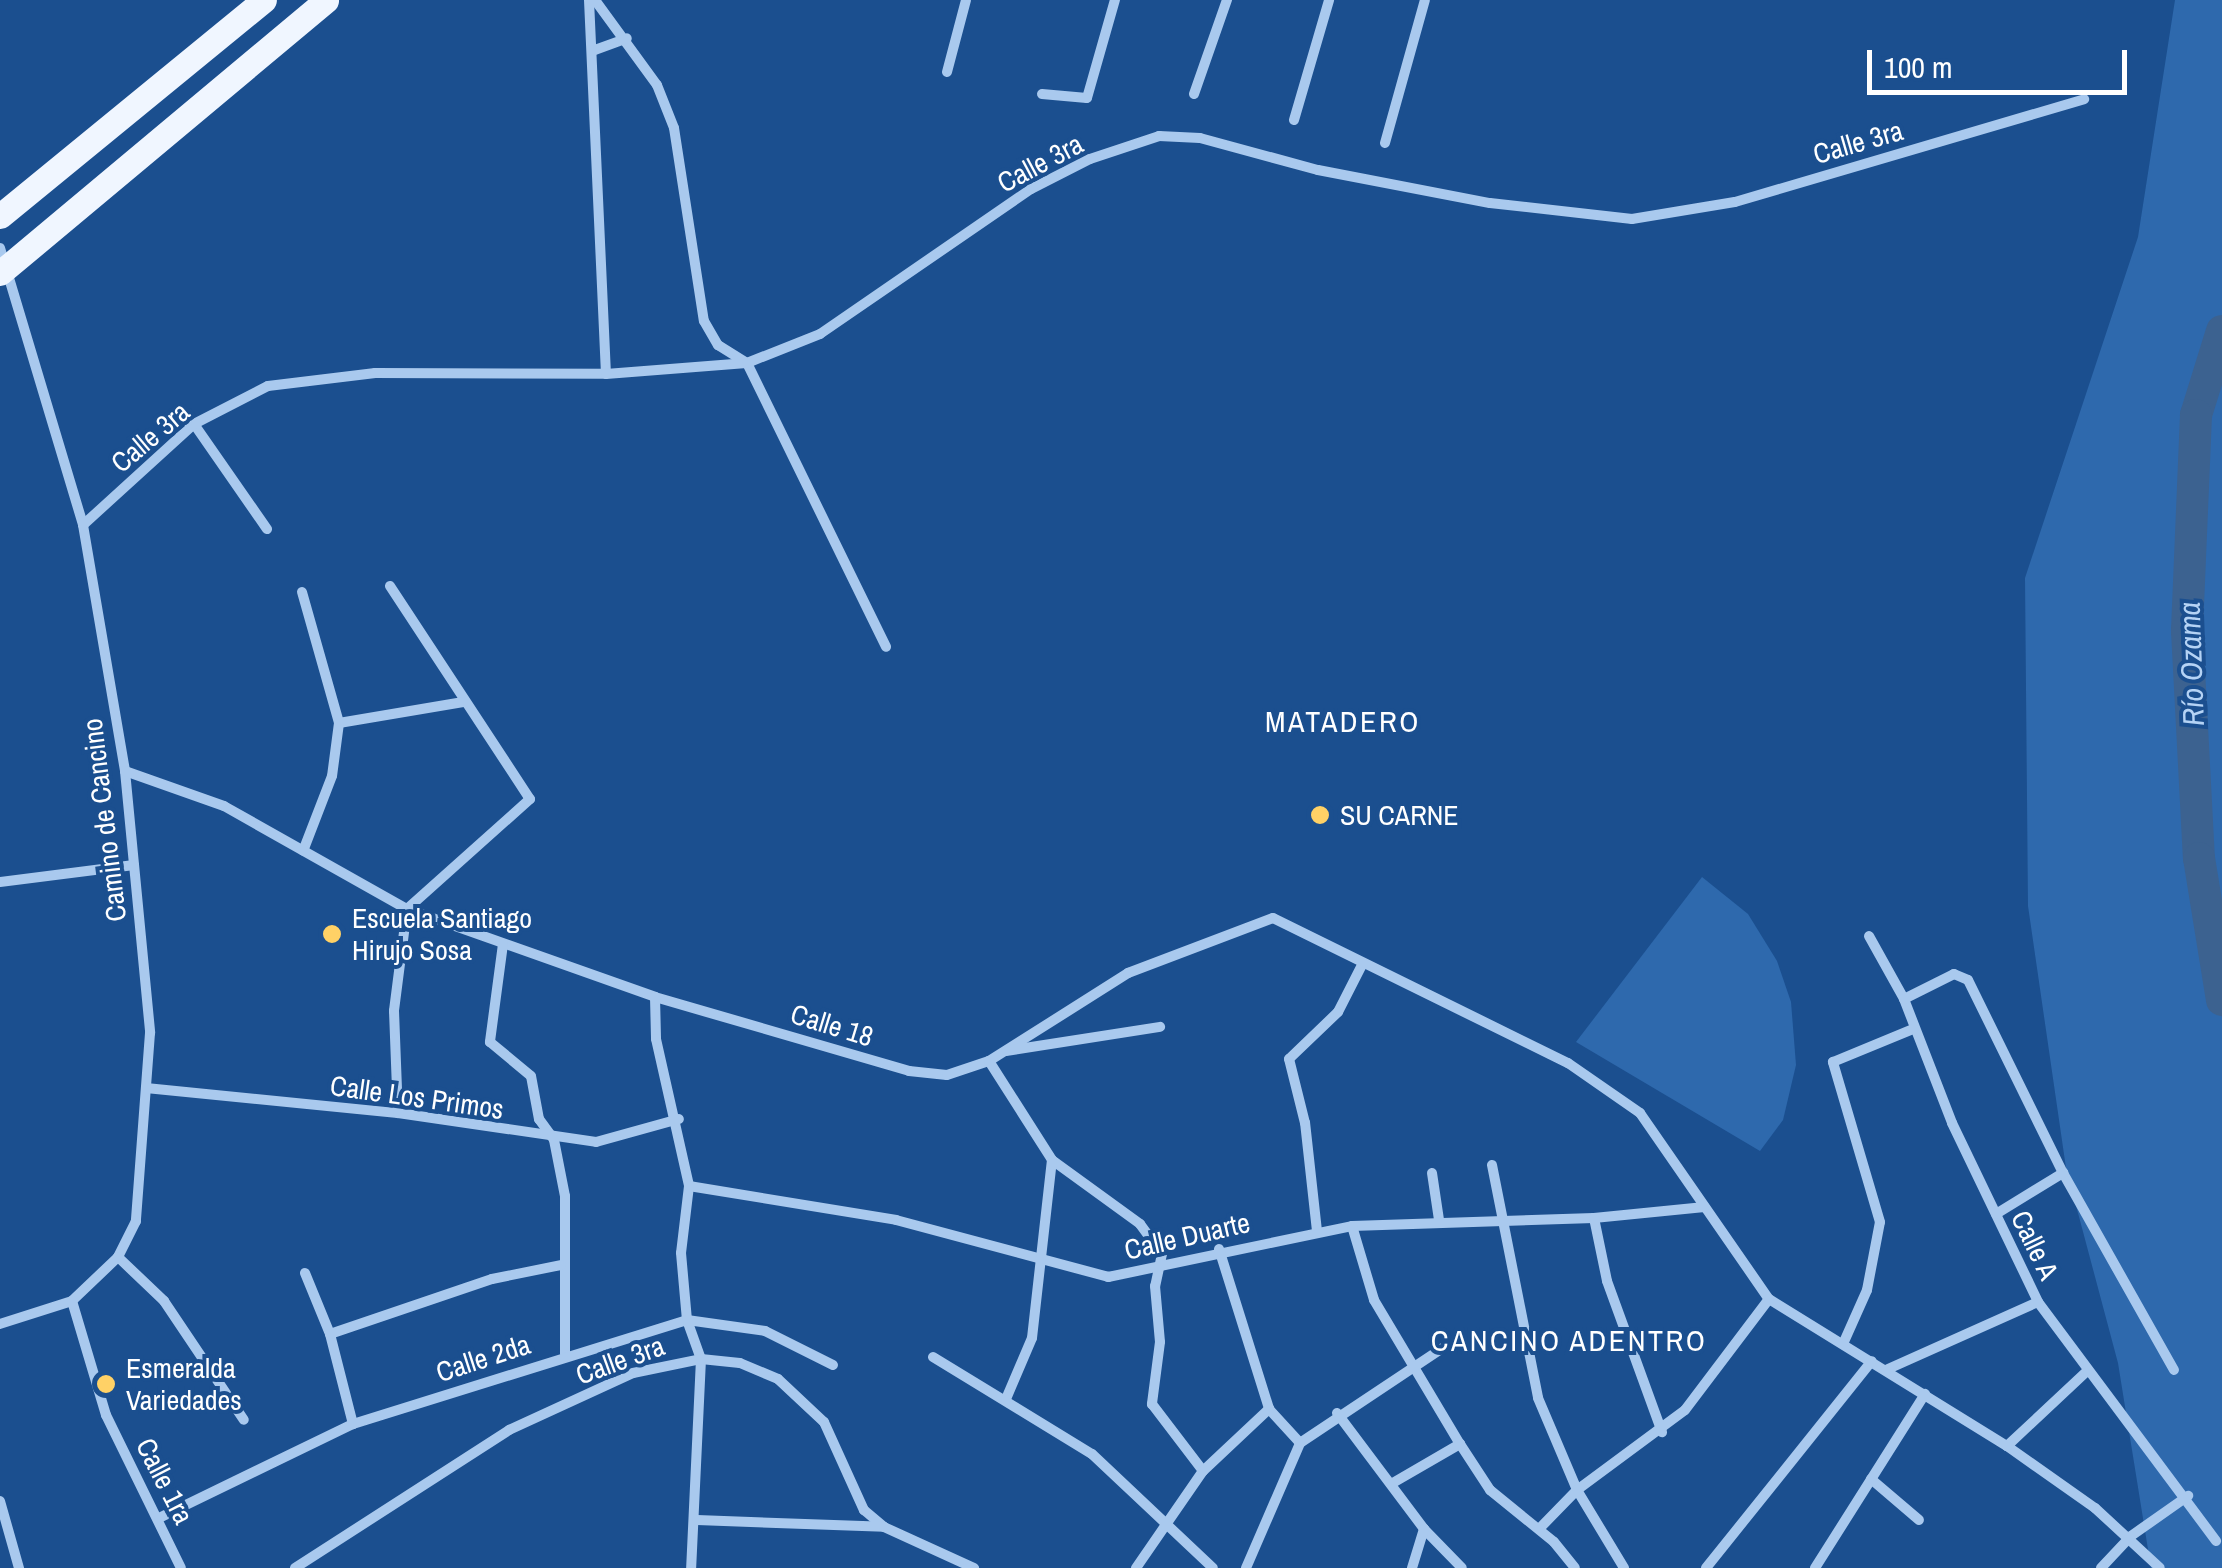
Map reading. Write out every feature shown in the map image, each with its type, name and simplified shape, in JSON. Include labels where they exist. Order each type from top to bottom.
[{"type":"main road","points":[[0,216],[264,0]]},
{"type":"main road","points":[[2,263],[326,0]]},
{"type":"street","points":[[592,0],[626,38],[657,85],[674,128],[704,320],[718,344],[747,363],[886,647]]},
{"type":"street","points":[[592,0],[606,374]]},
{"type":"street","points":[[947,72],[966,0]]},
{"type":"street","points":[[1042,94],[1087,98],[1115,0]]},
{"type":"street","points":[[1194,94],[1227,0]]},
{"type":"street","points":[[1294,120],[1328,0]]},
{"type":"street","points":[[1385,143],[1425,0]]},
{"type":"street","points":[[592,51],[626,38]]},
{"type":"street","name":"Calle 3ra","points":[[83,525],[194,424],[268,386],[323,376],[606,374],[747,363],[820,334],[1030,190],[1090,159],[1159,136],[1200,138],[1318,170],[1490,204],[1632,219],[1735,202],[2084,99]]},
{"type":"street","name":"Camino de Cancino","points":[[0,1324],[72,1301],[118,1257],[136,1221],[150,1033],[125,771],[83,525],[2,263]]},
{"type":"street","points":[[194,424],[267,529]]},
{"type":"street","points":[[390,586],[530,799],[408,909],[394,1010],[398,1113]]},
{"type":"street","points":[[302,592],[338,723],[332,776],[302,851]]},
{"type":"street","points":[[338,723],[463,702]]},
{"type":"street","name":"Calle 18","points":[[125,771],[224,806],[408,909],[655,997],[908,1071],[946,1075],[990,1061],[1128,972],[1273,918],[1568,1063],[1640,1113],[1769,1299]]},
{"type":"street","points":[[0,882],[134,866]]},
{"type":"street","name":"Calle A","points":[[1868,936],[1904,998],[1913,1029],[2038,1302],[2085,1373],[2188,1496],[2216,1541]]},
{"type":"street","points":[[503,944],[490,1042],[531,1076],[539,1119],[554,1140],[565,1196],[561,1265],[566,1354]]},
{"type":"street","points":[[1317,1232],[1305,1123],[1289,1059],[1338,1012],[1362,963]]},
{"type":"street","points":[[1904,998],[1954,974],[1968,980],[2063,1174],[2174,1370]]},
{"type":"street","points":[[655,997],[656,1039],[679,1119],[689,1186],[681,1253],[688,1320],[701,1358],[697,1520],[691,1568]]},
{"type":"street","points":[[1005,1051],[1160,1027]]},
{"type":"street","points":[[1843,1344],[1876,1260],[1880,1222],[1834,1062],[1913,1029]]},
{"type":"street","points":[[990,1061],[1052,1160],[1140,1224],[1162,1254],[1158,1267],[1160,1342],[1152,1404],[1202,1471]]},
{"type":"street","name":"Calle Los Primos","points":[[146,1088],[398,1113],[554,1140],[596,1142],[679,1119]]},
{"type":"street","points":[[1006,1399],[1032,1338],[1046,1263],[1052,1160]]},
{"type":"street","points":[[1492,1165],[1538,1398],[1577,1490],[1624,1568]]},
{"type":"street","points":[[1432,1173],[1438,1220]]},
{"type":"street","points":[[1996,1214],[2063,1174]]},
{"type":"street","name":"Calle Duarte","points":[[689,1186],[896,1220],[1046,1263],[1108,1276],[1158,1267],[1219,1249],[1352,1226],[1438,1220],[1594,1218],[1704,1206]]},
{"type":"street","points":[[1594,1218],[1606,1281],[1662,1432]]},
{"type":"street","points":[[1352,1226],[1374,1300],[1460,1444],[1497,1498],[1540,1529],[1575,1568]]},
{"type":"street","points":[[1219,1249],[1270,1409],[1300,1443]]},
{"type":"street","points":[[118,1257],[164,1302],[244,1420]]},
{"type":"street","points":[[330,1334],[492,1280],[561,1265]]},
{"type":"street","points":[[305,1273],[330,1334],[353,1424]]},
{"type":"street","points":[[1540,1529],[1577,1490],[1662,1432],[1769,1299],[2007,1446],[2131,1536],[2160,1568]]},
{"type":"street","name":"Calle 1ra","points":[[72,1301],[106,1414],[182,1568]]},
{"type":"street","points":[[1888,1370],[2038,1302]]},
{"type":"street","name":"Calle 2da","points":[[159,1518],[353,1424],[566,1354],[688,1320],[765,1331],[833,1365]]},
{"type":"street","points":[[1246,1568],[1300,1443],[1337,1413],[1448,1346]]},
{"type":"street","points":[[933,1357],[1092,1454],[1213,1568]]},
{"type":"street","name":"Calle 3ra","points":[[295,1568],[509,1430],[633,1373],[701,1358],[740,1363],[778,1379],[811,1408],[864,1510],[884,1527],[974,1568]]},
{"type":"street","points":[[1706,1568],[1872,1360]]},
{"type":"street","points":[[2007,1446],[2085,1373]]},
{"type":"street","points":[[1815,1568],[1925,1394]]},
{"type":"street","points":[[1136,1568],[1202,1471],[1270,1409]]},
{"type":"street","points":[[1337,1413],[1424,1529],[1462,1568]]},
{"type":"street","points":[[1390,1484],[1460,1444]]},
{"type":"street","points":[[1871,1478],[1918,1520]]},
{"type":"street","points":[[2101,1568],[2131,1536],[2188,1496]]},
{"type":"street","points":[[0,1501],[19,1568]]},
{"type":"street","points":[[697,1520],[884,1527]]},
{"type":"street","points":[[1412,1568],[1424,1529]]},
{"type":"shaded area","points":[[2175,0],[2222,0],[2222,1568],[2151,1568],[2118,1363],[2066,1168],[2028,906],[2025,578],[2138,237]]},
{"type":"shaded area","points":[[1702,877],[1748,914],[1777,961],[1791,1002],[1796,1065],[1783,1120],[1760,1151],[1576,1042]]},
{"type":"waterway","name":"Río Ozama","points":[[2222,331],[2196,415],[2187,631],[2199,858],[2222,1000]]},
{"type":"place","name":"SU CARNE","points":[[1320,815]]},
{"type":"place","name":"Escuela Santiago Hirujo Sosa","points":[[332,934]]},
{"type":"place","name":"Esmeralda Variedades","points":[[106,1384]]},
{"type":"district","name":"MATADERO","points":[[1343,721]]},
{"type":"district","name":"CANCINO ADENTRO","points":[[1569,1340]]}]
